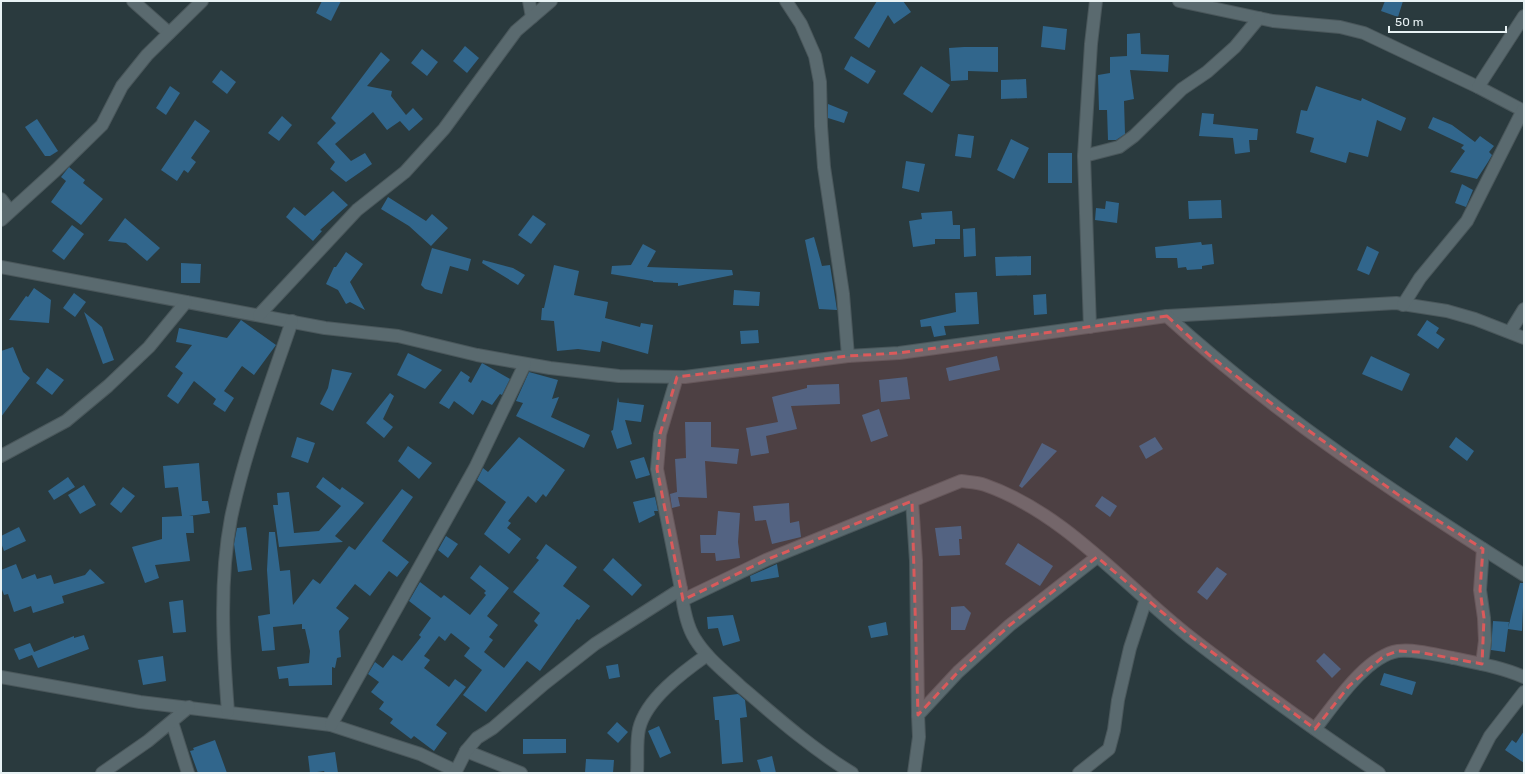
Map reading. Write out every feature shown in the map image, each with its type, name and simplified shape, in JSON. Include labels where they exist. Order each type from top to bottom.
[{"type":"street","points":[[133,1],[169,33]]},
{"type":"street","points":[[1,220],[56,170],[102,125],[122,86],[147,55],[202,1]]},
{"type":"street","points":[[529,1],[532,17]]},
{"type":"street","points":[[259,315],[357,210],[405,172],[444,129],[516,31],[551,1]]},
{"type":"street","points":[[786,1],[801,24],[815,56],[820,82],[820,126],[824,167],[843,294],[848,356]]},
{"type":"street","points":[[1090,327],[1084,156],[1091,44],[1096,1]]},
{"type":"street","points":[[1179,1],[1258,18],[1340,27],[1364,33],[1478,86],[1523,111],[1466,220],[1420,278],[1403,305]]},
{"type":"street","points":[[1478,86],[1524,16]]},
{"type":"street","points":[[1084,156],[1119,147],[1134,136],[1182,89],[1206,72],[1235,47],[1258,18]]},
{"type":"street","points":[[1,199],[10,211]]},
{"type":"street","points":[[1,266],[325,328],[398,336],[477,355],[525,364],[619,376],[677,377],[848,356],[899,353],[1167,316],[1360,305],[1403,305],[1447,311],[1475,319],[1524,338]]},
{"type":"street","points":[[1,456],[66,421],[108,386],[149,347],[186,302]]},
{"type":"street","points":[[1510,332],[1524,309]]},
{"type":"street","points":[[1167,316],[1209,355],[1280,410],[1404,499],[1524,575]]},
{"type":"street","points":[[228,712],[225,675],[224,590],[226,556],[231,519],[240,480],[292,321]]},
{"type":"street","points":[[331,725],[472,474],[525,364]]},
{"type":"street","points":[[677,377],[660,434],[657,470],[684,608],[694,638],[707,655],[750,694],[808,743],[852,773]]},
{"type":"street","points":[[1,677],[140,702],[331,725],[420,754],[456,772],[466,751],[477,738],[493,728],[544,684],[595,644],[682,595],[961,482],[983,484],[1003,492],[1054,522],[1189,636],[1315,729],[1378,773]]},
{"type":"street","points":[[912,501],[916,576],[918,715],[918,737],[914,773]]},
{"type":"street","points":[[1482,664],[1485,641],[1484,618],[1480,590],[1484,549]]},
{"type":"street","points":[[918,715],[958,672],[1010,625],[1097,557]]},
{"type":"street","points":[[1079,773],[1109,749],[1130,648],[1146,599]]},
{"type":"street","points":[[1315,729],[1349,686],[1372,664],[1384,656],[1398,651],[1418,652],[1482,664],[1524,677]]},
{"type":"street","points":[[638,773],[640,729],[646,713],[678,675],[707,655]]},
{"type":"street","points":[[1471,773],[1490,736],[1524,692]]},
{"type":"street","points":[[102,773],[148,741],[190,707]]},
{"type":"street","points":[[172,722],[188,773]]},
{"type":"street","points":[[466,751],[521,773]]},
{"type":"highlighted area","points":[[1167,316],[1209,355],[1280,410],[1404,499],[1483,549],[1480,590],[1484,618],[1482,664],[1418,652],[1398,651],[1384,656],[1349,686],[1315,729],[1189,635],[1097,557],[1010,625],[958,672],[918,715],[912,501],[766,560],[683,600],[657,469],[660,434],[677,377],[848,356],[899,353]]},
{"type":"building","points":[[322,1],[341,1],[331,21],[316,13]]},
{"type":"building","points":[[877,1],[903,1],[911,12],[894,24],[888,15],[869,48],[854,38]]},
{"type":"building","points":[[1385,1],[1403,1],[1398,17],[1381,11]]},
{"type":"building","points":[[1043,26],[1067,29],[1065,50],[1041,47]]},
{"type":"building","points":[[1140,33],[1141,54],[1169,55],[1168,72],[1130,70],[1134,99],[1124,101],[1125,134],[1116,140],[1108,140],[1107,110],[1099,110],[1098,75],[1110,73],[1110,57],[1127,56],[1127,34]]},
{"type":"building","points":[[465,46],[479,58],[467,73],[453,61]]},
{"type":"building","points":[[998,47],[998,72],[968,71],[968,80],[951,81],[949,48]]},
{"type":"building","points":[[422,49],[438,62],[427,76],[411,63]]},
{"type":"building","points":[[381,52],[390,60],[367,86],[392,91],[391,96],[406,115],[413,108],[423,119],[409,131],[400,121],[387,130],[373,112],[335,144],[351,161],[365,153],[372,164],[346,182],[330,169],[335,162],[317,143],[336,123],[331,118]]},
{"type":"building","points":[[851,56],[876,71],[868,84],[844,69]]},
{"type":"building","points":[[921,66],[950,85],[932,113],[903,94]]},
{"type":"building","points":[[221,70],[236,82],[227,94],[212,82]]},
{"type":"building","points":[[1026,79],[1027,98],[1001,99],[1001,80]]},
{"type":"building","points":[[170,86],[180,93],[166,115],[156,108]]},
{"type":"building","points":[[1316,86],[1361,101],[1362,98],[1406,118],[1401,131],[1377,120],[1368,157],[1349,152],[1346,163],[1310,152],[1314,138],[1296,133],[1301,110],[1307,111]]},
{"type":"building","points":[[828,104],[848,112],[844,123],[828,118]]},
{"type":"building","points":[[1202,113],[1214,114],[1213,124],[1258,129],[1257,140],[1249,140],[1250,152],[1235,154],[1233,138],[1199,136]]},
{"type":"building","points":[[282,116],[292,125],[279,141],[268,133]]},
{"type":"building","points":[[1433,117],[1452,125],[1475,142],[1480,136],[1494,146],[1489,152],[1492,155],[1477,179],[1450,172],[1465,151],[1461,148],[1464,145],[1428,128]]},
{"type":"building","points":[[37,119],[58,151],[50,156],[45,156],[25,127]]},
{"type":"building","points":[[195,120],[210,131],[191,158],[196,162],[188,173],[184,170],[177,181],[161,170]]},
{"type":"building","points":[[958,134],[974,136],[971,158],[955,156]]},
{"type":"building","points":[[1011,139],[1029,148],[1014,179],[997,170]]},
{"type":"building","points":[[1048,153],[1072,153],[1072,183],[1048,183]]},
{"type":"building","points":[[906,161],[925,164],[919,192],[902,188]]},
{"type":"building","points":[[69,167],[85,180],[83,183],[103,199],[81,225],[51,202],[66,181],[61,177]]},
{"type":"building","points":[[1462,184],[1473,190],[1466,207],[1455,203]]},
{"type":"building","points":[[333,191],[348,205],[320,230],[322,231],[313,241],[286,217],[294,207],[305,216]]},
{"type":"building","points":[[388,197],[426,221],[432,214],[448,228],[431,246],[409,226],[381,209]]},
{"type":"building","points":[[1221,200],[1222,218],[1189,219],[1188,201]]},
{"type":"building","points":[[1106,201],[1119,203],[1117,223],[1095,220],[1096,208],[1105,209]]},
{"type":"building","points":[[952,211],[953,225],[960,225],[960,239],[935,239],[935,244],[913,247],[909,221],[922,219],[921,213]]},
{"type":"building","points":[[533,215],[546,224],[531,244],[518,235]]},
{"type":"building","points":[[125,218],[160,248],[147,261],[126,243],[108,241]]},
{"type":"building","points":[[72,225],[84,234],[64,260],[52,251]]},
{"type":"building","points":[[975,228],[976,256],[964,257],[963,229]]},
{"type":"building","points":[[814,237],[822,266],[830,265],[837,310],[819,309],[805,240]]},
{"type":"building","points":[[1201,242],[1202,245],[1212,244],[1214,264],[1202,266],[1202,269],[1187,270],[1186,267],[1178,268],[1177,258],[1156,258],[1155,247]]},
{"type":"building","points":[[643,244],[656,251],[647,267],[732,270],[733,275],[678,286],[678,283],[653,282],[611,274],[612,266],[631,265]]},
{"type":"building","points":[[1367,246],[1379,252],[1369,275],[1357,270]]},
{"type":"building","points":[[432,248],[471,259],[468,271],[450,266],[442,294],[425,289],[421,285]]},
{"type":"building","points":[[346,252],[363,264],[350,282],[365,310],[350,302],[346,304],[338,290],[326,284],[334,267],[336,267]]},
{"type":"building","points":[[1031,256],[1031,275],[996,276],[995,257]]},
{"type":"building","points":[[483,260],[513,268],[525,275],[518,285],[482,263]]},
{"type":"building","points":[[181,263],[201,264],[200,283],[181,283]]},
{"type":"building","points":[[554,265],[579,271],[574,295],[608,302],[605,318],[640,327],[641,323],[653,325],[648,354],[602,341],[600,352],[578,349],[557,351],[554,321],[541,320],[542,308],[544,308]]},
{"type":"building","points":[[34,288],[51,300],[49,323],[9,320],[26,296],[28,297]]},
{"type":"building","points":[[734,290],[760,292],[759,306],[733,305]]},
{"type":"building","points":[[977,292],[979,324],[944,326],[946,335],[934,337],[931,326],[921,327],[920,320],[956,312],[955,293]]},
{"type":"building","points":[[74,293],[86,302],[75,317],[63,308]]},
{"type":"building","points":[[1046,294],[1047,314],[1034,315],[1033,295]]},
{"type":"building","points":[[84,312],[102,327],[114,360],[103,364]]},
{"type":"building","points":[[241,320],[276,345],[254,375],[242,366],[224,391],[234,398],[225,412],[213,404],[216,399],[194,381],[178,404],[167,396],[183,373],[175,367],[192,345],[176,342],[179,328],[227,338]]},
{"type":"building","points":[[1427,320],[1439,328],[1436,333],[1445,339],[1438,349],[1417,335]]},
{"type":"building","points":[[758,330],[759,343],[741,344],[740,331]]},
{"type":"building","points":[[13,347],[23,372],[30,378],[1,417],[1,351]]},
{"type":"building","points":[[408,353],[442,370],[425,389],[397,375]]},
{"type":"building","points":[[997,356],[1000,370],[949,381],[946,368]]},
{"type":"building","points":[[1371,356],[1410,374],[1402,391],[1362,374]]},
{"type":"building","points":[[482,363],[510,379],[502,395],[500,394],[492,405],[482,400],[473,415],[454,401],[449,409],[439,403],[461,371],[470,377],[468,381],[471,383]]},
{"type":"building","points":[[47,368],[64,380],[52,395],[36,383]]},
{"type":"building","points":[[332,369],[352,373],[333,411],[320,404],[328,388]]},
{"type":"building","points":[[529,372],[558,380],[552,399],[559,397],[551,417],[590,435],[584,448],[516,416],[523,403],[516,401]]},
{"type":"building","points":[[907,377],[910,399],[881,402],[879,380]]},
{"type":"building","points":[[839,384],[840,404],[791,406],[797,429],[766,436],[769,453],[751,456],[746,428],[778,422],[772,397],[807,388],[807,385]]},
{"type":"building","points":[[390,393],[394,396],[383,419],[393,427],[384,438],[366,423]]},
{"type":"building","points":[[618,397],[619,402],[644,405],[641,422],[625,420],[632,444],[617,449],[611,431],[613,430]]},
{"type":"building","points":[[879,409],[888,436],[871,442],[862,415]]},
{"type":"building","points":[[685,422],[711,422],[711,447],[739,449],[737,464],[705,461],[707,498],[678,497],[680,506],[672,508],[670,494],[677,492],[675,459],[686,458]]},
{"type":"building","points":[[297,437],[315,443],[308,463],[291,457]]},
{"type":"building","points":[[519,437],[565,470],[546,497],[543,494],[536,503],[528,496],[508,521],[511,523],[507,528],[521,539],[509,554],[484,534],[506,502],[477,480],[483,468],[488,472]]},
{"type":"building","points":[[1155,437],[1163,449],[1146,459],[1139,446]]},
{"type":"building","points":[[1456,437],[1474,451],[1467,461],[1449,447]]},
{"type":"building","points":[[1042,443],[1057,451],[1022,488],[1019,486]]},
{"type":"building","points":[[408,446],[432,463],[419,479],[398,461]]},
{"type":"building","points":[[644,457],[650,475],[636,479],[630,461]]},
{"type":"building","points":[[199,463],[202,501],[208,501],[210,513],[189,516],[193,516],[194,533],[186,533],[190,561],[155,565],[159,578],[145,583],[132,547],[162,539],[162,517],[182,516],[178,487],[165,488],[163,466]]},
{"type":"building","points":[[68,477],[75,487],[54,500],[48,491]]},
{"type":"building","points":[[323,477],[340,490],[342,487],[364,503],[335,536],[343,542],[279,547],[273,505],[278,505],[277,493],[289,492],[294,533],[319,531],[341,506],[316,487]]},
{"type":"building","points":[[84,485],[96,505],[80,514],[68,495]]},
{"type":"building","points":[[123,487],[135,496],[121,513],[110,504]]},
{"type":"building","points":[[402,489],[413,497],[382,541],[409,562],[397,577],[389,571],[370,596],[355,584],[336,608],[349,618],[339,631],[341,657],[337,658],[335,668],[332,667],[332,685],[289,686],[288,678],[279,679],[277,667],[309,663],[310,651],[305,629],[302,629],[302,624],[273,627],[275,650],[262,651],[258,616],[270,614],[267,570],[269,532],[275,532],[280,571],[290,570],[293,605],[313,579],[320,584],[349,546],[355,550]]},
{"type":"building","points":[[1102,496],[1117,506],[1110,517],[1095,506]]},
{"type":"building","points":[[655,497],[658,511],[654,511],[655,515],[639,523],[633,502]]},
{"type":"building","points":[[789,503],[790,523],[799,521],[801,537],[772,544],[766,520],[755,521],[753,506]]},
{"type":"building","points":[[718,511],[740,513],[738,542],[740,558],[716,561],[715,553],[701,553],[700,535],[716,535]]},
{"type":"building","points":[[961,526],[962,539],[959,539],[960,555],[939,556],[935,528]]},
{"type":"building","points":[[19,527],[26,541],[4,551],[1,543],[1,536]]},
{"type":"building","points":[[246,527],[252,570],[238,572],[234,544],[237,528]]},
{"type":"building","points":[[446,536],[458,544],[448,558],[438,550]]},
{"type":"building","points":[[1018,543],[1053,566],[1040,586],[1005,564]]},
{"type":"building","points":[[546,544],[577,567],[563,586],[590,606],[579,620],[577,619],[540,671],[527,661],[486,712],[463,695],[482,670],[464,656],[470,648],[451,633],[445,641],[439,636],[424,656],[430,660],[424,668],[449,687],[455,679],[466,687],[436,725],[447,733],[434,751],[414,736],[411,739],[390,723],[393,719],[379,709],[384,702],[371,692],[379,682],[368,674],[375,662],[383,668],[393,655],[402,661],[421,637],[419,635],[431,618],[409,601],[420,582],[441,598],[444,595],[470,615],[486,595],[484,593],[486,591],[470,578],[480,565],[509,588],[487,616],[498,625],[489,637],[493,640],[484,652],[504,668],[538,625],[534,621],[540,613],[513,592],[539,560],[536,558]]},
{"type":"building","points":[[613,558],[642,585],[632,596],[603,570]]},
{"type":"building","points":[[16,564],[22,579],[35,574],[37,579],[51,575],[54,584],[85,575],[90,569],[105,583],[62,596],[64,603],[33,613],[31,606],[14,612],[8,594],[4,595],[1,587],[1,570]]},
{"type":"building","points":[[777,564],[779,577],[751,582],[750,576]]},
{"type":"building","points":[[1217,567],[1227,574],[1207,600],[1197,592]]},
{"type":"building","points":[[1520,583],[1524,583],[1522,631],[1508,629],[1505,652],[1491,650],[1493,621],[1509,622],[1508,628]]},
{"type":"building","points":[[183,600],[186,632],[173,633],[169,602]]},
{"type":"building","points":[[964,606],[971,613],[965,630],[951,630],[951,607]]},
{"type":"building","points":[[733,615],[740,641],[723,646],[718,628],[708,629],[707,617]]},
{"type":"building","points":[[886,622],[888,635],[871,638],[868,626]]},
{"type":"building","points":[[84,635],[89,649],[38,668],[32,655],[19,660],[14,649],[30,643],[34,652],[74,636],[74,638]]},
{"type":"building","points":[[1324,653],[1341,669],[1332,678],[1316,661]]},
{"type":"building","points":[[163,656],[166,681],[143,685],[138,660]]},
{"type":"building","points":[[618,664],[620,677],[609,679],[606,666]]},
{"type":"building","points":[[1384,673],[1416,682],[1412,695],[1380,685]]},
{"type":"building","points":[[738,694],[745,700],[747,717],[740,718],[743,762],[722,764],[719,720],[715,720],[713,697]]},
{"type":"building","points":[[617,722],[628,732],[618,743],[607,733]]},
{"type":"building","points":[[659,726],[671,753],[660,758],[648,731]]},
{"type":"building","points":[[1524,731],[1524,763],[1505,750],[1512,740],[1516,743]]},
{"type":"building","points":[[523,739],[566,739],[566,753],[523,754]]},
{"type":"building","points":[[215,740],[227,773],[198,773],[190,751],[194,750],[193,748]]},
{"type":"building","points":[[335,752],[338,773],[325,773],[324,771],[310,773],[308,756]]},
{"type":"building","points":[[772,756],[776,773],[761,773],[757,760]]},
{"type":"building","points":[[586,759],[614,760],[613,773],[585,773]]}]
